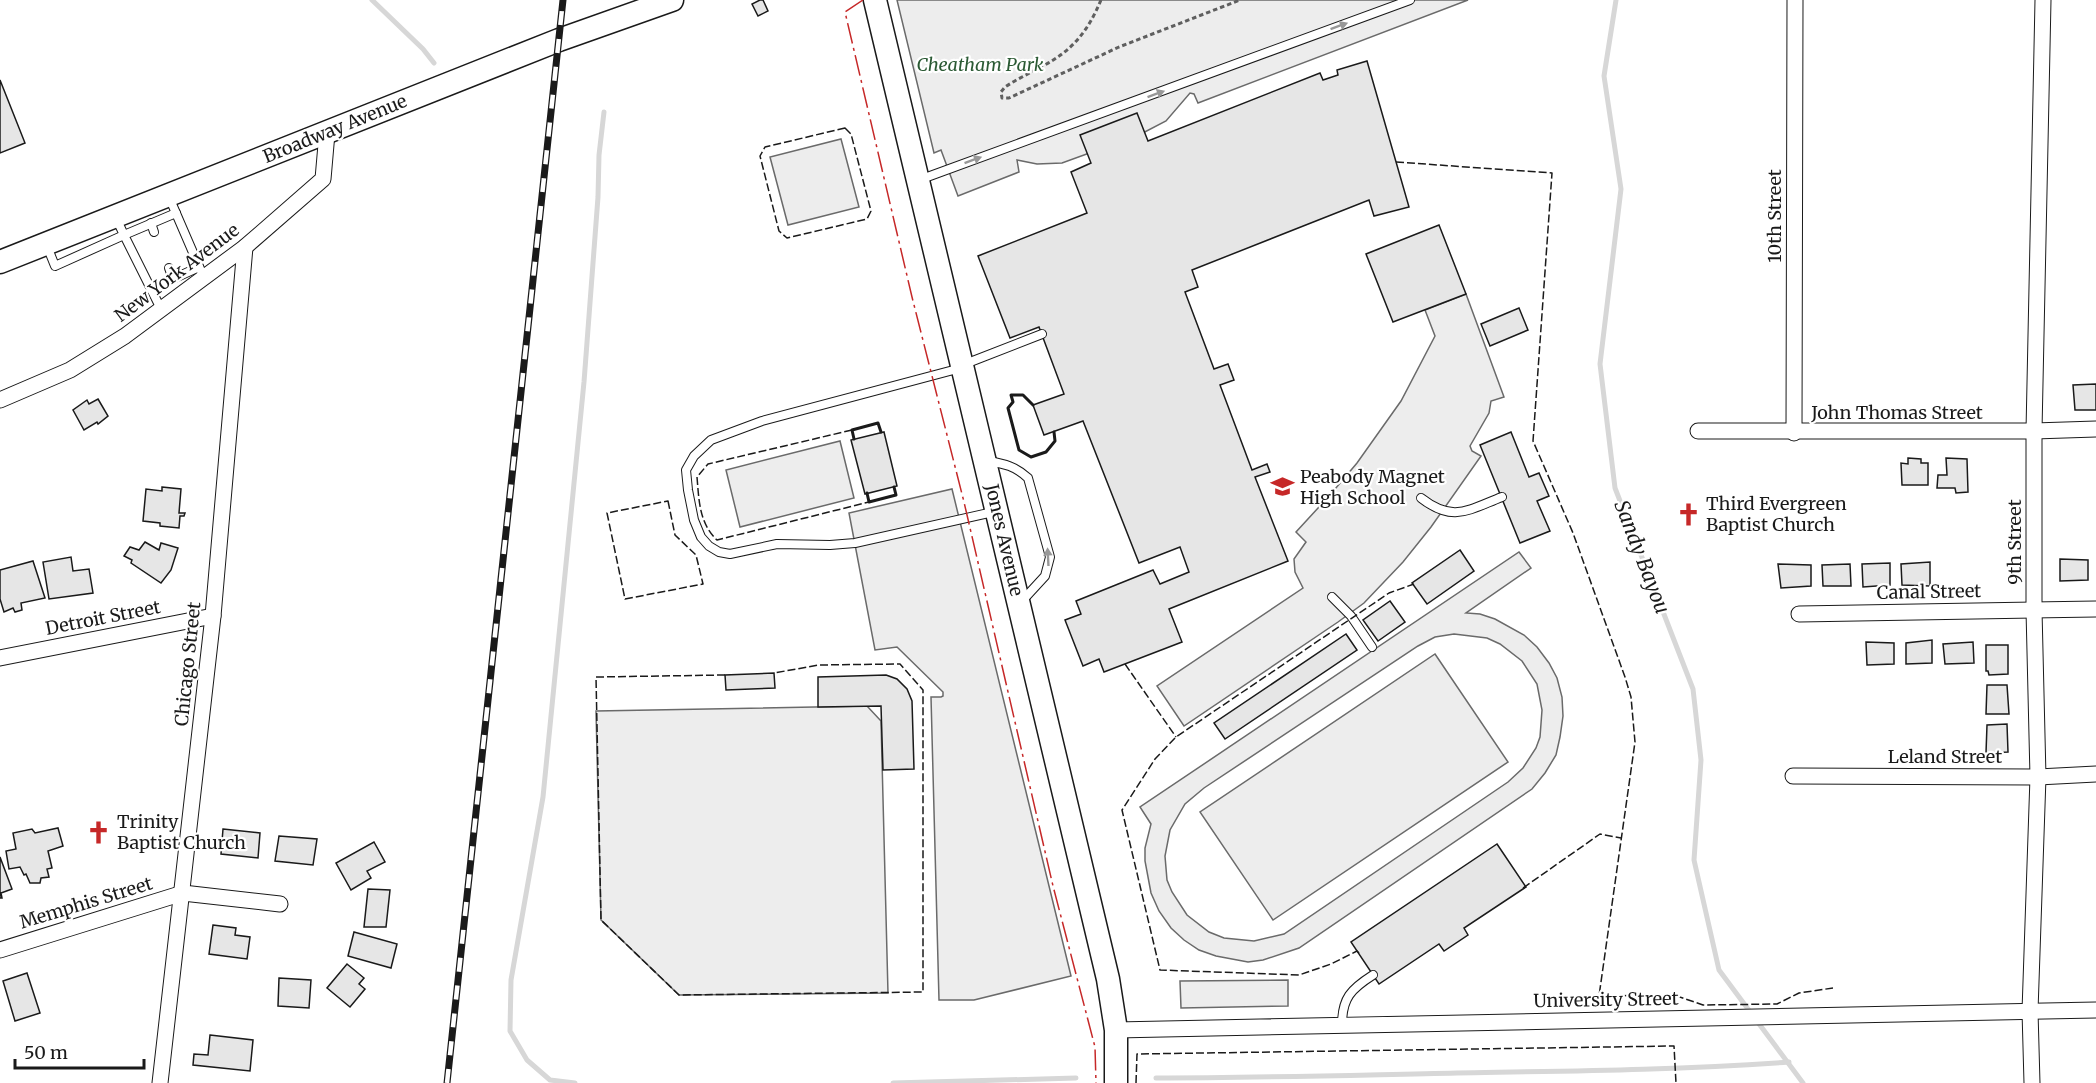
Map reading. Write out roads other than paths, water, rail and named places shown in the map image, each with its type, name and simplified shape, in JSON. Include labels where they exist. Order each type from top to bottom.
[{"type":"street","name":"Broadway Avenue","points":[[0,262],[46,244],[120,226],[327,133],[559,40],[672,0]]},
{"type":"street","name":"Jones Avenue","points":[[875,0],[1108,979],[1116,1030],[1116,1083]]},
{"type":"street","name":"10th Street","points":[[1794,433],[1795,0]]},
{"type":"street","name":"9th Street","points":[[2032,1083],[2030,1011],[2038,777],[2034,610],[2034,431],[2043,0]]},
{"type":"street","name":"New York Avenue","points":[[0,400],[70,370],[125,336],[161,309],[201,273],[245,247],[323,179],[327,133]]},
{"type":"street","name":"Chicago Street","points":[[160,1083],[213,616],[245,247]]},
{"type":"street","name":"John Thomas Street","points":[[1698,431],[1794,433],[2096,429]]},
{"type":"street","name":"Canal Street","points":[[1799,614],[2096,609]]},
{"type":"street","name":"Detroit Street","points":[[0,658],[213,616]]},
{"type":"street","name":"Leland Street","points":[[1793,776],[2038,777],[2096,774]]},
{"type":"street","points":[[183,893],[280,904]]},
{"type":"street","name":"Memphis Street","points":[[0,950],[183,893]]},
{"type":"street","name":"University Street","points":[[1116,1030],[2096,1010]]},
{"type":"lane","points":[[918,180],[1410,0]]},
{"type":"lane","points":[[151,289],[173,279],[201,273],[173,204],[151,223],[120,226],[151,289],[161,309]]},
{"type":"lane","points":[[151,223],[154,232]]},
{"type":"lane","points":[[169,268],[173,279]]},
{"type":"lane","points":[[997,511],[855,543],[777,544],[730,554],[719,552],[700,537],[693,520],[686,470],[694,456],[711,440],[762,422],[962,366],[1042,334]]},
{"type":"lane","points":[[985,461],[1008,464],[1028,478],[1050,557],[1045,576],[1019,604]]},
{"type":"lane","points":[[1421,498],[1434,508],[1446,513],[1461,512],[1502,497]]},
{"type":"lane","points":[[1332,597],[1348,612],[1372,646]]},
{"type":"lane","points":[[1342,1025],[1342,1009],[1346,999],[1373,975]]},
{"type":"waterway","points":[[372,0],[423,49],[434,63]]},
{"type":"waterway","name":"Sandy Bayou","points":[[1616,0],[1604,76],[1621,189],[1600,364],[1615,488],[1693,689],[1701,760],[1694,860],[1719,970],[1803,1083]]},
{"type":"waterway","points":[[575,1083],[550,1080],[527,1060],[510,1031],[511,980],[543,797],[584,382],[599,155],[604,112]]},
{"type":"waterway","points":[[1156,1078],[1623,1070],[1789,1062]]},
{"type":"waterway","points":[[893,1083],[1076,1078]]},
{"type":"railway","points":[[447,1083],[563,0]]},
{"type":"place","name":"Peabody Magnet High School","points":[[1282,487]]},
{"type":"place","name":"Third Evergreen Baptist Church","points":[[1688,514]]},
{"type":"place","name":"Trinity Baptist Church","points":[[99,832]]},
{"type":"park label","name":"Cheatham Park","points":[[980,65]]}]
